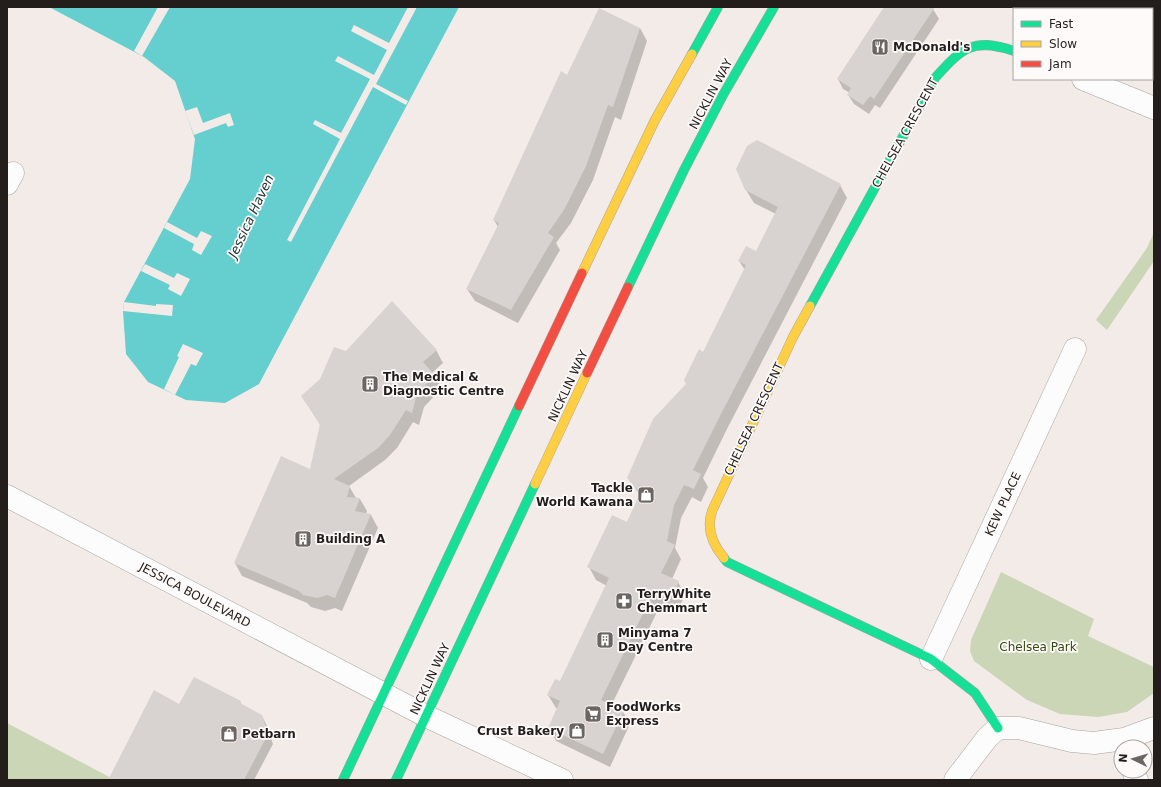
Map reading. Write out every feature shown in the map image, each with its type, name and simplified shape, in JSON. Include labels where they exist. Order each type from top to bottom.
[{"type":"main road","points":[[343,780],[615,202],[655,120],[718,7]]},
{"type":"main road","name":"NICKLIN WAY","points":[[396,780],[684,170],[723,95],[774,7]]},
{"type":"main road","name":"CHELSEA CRESCENT","points":[[998,728],[975,693],[931,660],[727,562],[718,552],[712,537],[710,519],[716,500],[792,337],[935,78],[950,61],[968,47],[986,44],[1013,51]]},
{"type":"street","points":[[1085,80],[1154,108]]},
{"type":"street","name":"KEW PLACE","points":[[931,660],[1075,349]]},
{"type":"street","name":"JESSICA BOULEVARD","points":[[7,496],[426,716],[562,780]]},
{"type":"street","points":[[955,780],[987,738],[998,728],[1019,728],[1072,741],[1113,743]]},
{"type":"street","points":[[1133,739],[1154,728]]},
{"type":"green space","points":[[1154,232],[1154,261],[1107,330],[1096,320],[1147,248]]},
{"type":"green space","name":"Chelsea Park","points":[[1001,572],[1094,619],[1088,636],[1154,667],[1154,693],[1127,712],[1098,717],[1060,714],[1027,700],[974,661],[970,651],[971,640]]},
{"type":"green space","points":[[7,723],[115,780],[7,780]]},
{"type":"water","name":"Jessica Haven","points":[[49,7],[459,7],[259,384],[225,403],[186,400],[148,382],[126,354],[123,311],[124,302],[190,179],[195,139],[175,81],[144,57]]},
{"type":"pier","points":[[158,7],[170,7],[142,56],[134,51]]},
{"type":"pier","points":[[408,7],[417,7],[376,84],[408,101],[406,105],[373,87],[291,242],[287,240],[340,139],[313,124],[315,120],[341,133],[370,79],[335,61],[338,56],[374,75],[387,50],[351,31],[354,25],[389,43]]},
{"type":"pier","points":[[197,107],[203,123],[230,113],[234,125],[228,127],[226,123],[194,135],[185,111]]},
{"type":"pier","points":[[167,222],[197,238],[201,231],[212,236],[201,255],[192,250],[194,244],[164,228]]},
{"type":"pier","points":[[145,264],[174,278],[177,273],[190,279],[181,296],[168,289],[170,285],[141,271]]},
{"type":"pier","points":[[124,302],[156,306],[156,304],[173,305],[172,316],[123,311]]},
{"type":"pier","points":[[183,344],[203,353],[196,366],[191,364],[175,395],[164,389],[179,357],[177,356]]},
{"type":"building","points":[[884,7],[935,7],[874,99],[870,96],[863,105],[847,95],[851,88],[837,79]]},
{"type":"building","points":[[599,8],[640,28],[613,107],[608,105],[586,166],[564,210],[548,233],[554,237],[511,310],[466,289],[499,223],[493,220],[561,71],[567,75]]},
{"type":"building","points":[[757,140],[841,184],[693,470],[701,474],[694,489],[684,485],[674,505],[667,541],[675,545],[661,573],[679,581],[669,602],[653,593],[601,700],[624,711],[603,754],[548,728],[560,701],[547,695],[555,679],[560,681],[609,578],[587,567],[612,515],[627,522],[640,493],[627,478],[653,419],[686,384],[684,380],[699,349],[703,352],[746,265],[738,261],[746,246],[756,251],[778,207],[745,190],[736,169],[747,146]]},
{"type":"building","points":[[392,301],[437,350],[423,362],[435,375],[417,394],[412,413],[406,410],[390,435],[378,448],[334,479],[350,486],[347,497],[360,498],[355,511],[371,514],[335,598],[327,595],[317,598],[303,595],[299,591],[234,563],[281,456],[310,469],[320,424],[301,396],[320,379],[334,347],[346,351]]},
{"type":"building","points":[[194,677],[241,701],[240,703],[262,715],[268,734],[244,780],[108,780],[154,690],[179,704]]},
{"type":"traffic: fast","points":[[692,54],[718,7]]},
{"type":"traffic: fast","points":[[628,287],[684,170],[723,95],[774,7]]},
{"type":"traffic: fast","points":[[810,306],[935,78],[953,59],[969,48],[978,45],[988,45],[1013,51]]},
{"type":"traffic: fast","points":[[343,780],[519,406]]},
{"type":"traffic: fast","points":[[396,780],[535,484]]},
{"type":"traffic: fast","points":[[724,558],[727,562],[931,659],[975,693],[998,728]]},
{"type":"traffic: slow","points":[[582,273],[655,120],[692,54]]},
{"type":"traffic: slow","points":[[724,558],[717,548],[710,530],[710,518],[712,511],[793,337],[810,306]]},
{"type":"traffic: slow","points":[[535,484],[587,373]]},
{"type":"traffic: jam","points":[[519,406],[582,273]]},
{"type":"traffic: jam","points":[[587,373],[628,287]]},
{"type":"place","name":"McDonald's","points":[[880,47]]},
{"type":"place","name":"The Medical & Diagnostic Centre","points":[[370,384]]},
{"type":"place","name":"Tackle World Kawana","points":[[646,495]]},
{"type":"place","name":"Building A","points":[[303,539]]},
{"type":"place","name":"TerryWhite Chemmart","points":[[624,601]]},
{"type":"place","name":"Minyama 7 Day Centre","points":[[605,640]]},
{"type":"place","name":"FoodWorks Express","points":[[593,714]]},
{"type":"place","name":"Crust Bakery","points":[[577,731]]},
{"type":"place","name":"Petbarn","points":[[229,734]]}]
